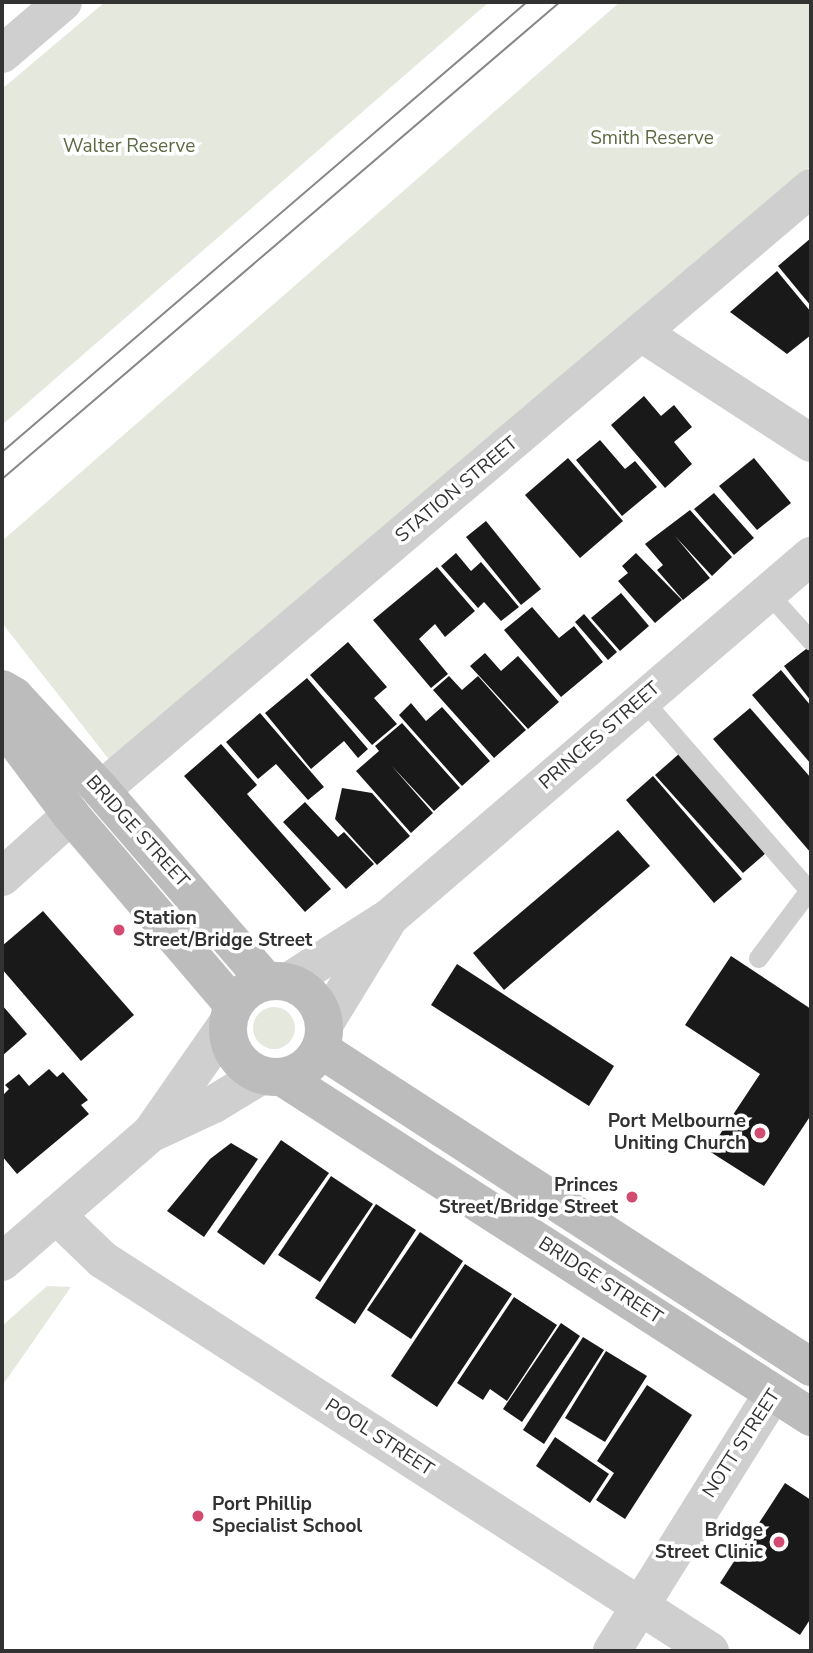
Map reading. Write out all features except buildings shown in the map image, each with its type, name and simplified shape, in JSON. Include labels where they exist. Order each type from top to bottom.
[{"type":"street","points":[[2,54],[63,2]]},
{"type":"street","name":"STATION STREET","points":[[101,790],[643,334],[811,188]]},
{"type":"street","points":[[643,334],[811,443]]},
{"type":"street","name":"PRINCES STREET","points":[[277,982],[390,917],[811,556]]},
{"type":"street","name":"BRIDGE STREET","points":[[2,689],[14,696],[277,982]]},
{"type":"street","name":"BRIDGE STREET","points":[[2,723],[71,815],[230,1015]]},
{"type":"street","points":[[2,877],[71,815]]},
{"type":"street","name":"PRINCES STREET","points":[[322,1036],[390,917]]},
{"type":"street","points":[[2,1262],[151,1133],[230,1015],[253,986],[277,982],[306,991],[316,1002],[322,1036],[311,1062],[298,1072],[272,1076],[151,1133]]},
{"type":"street","points":[[230,1015],[229,1041],[236,1056],[247,1068],[272,1076]]},
{"type":"street","points":[[322,1036],[808,1359]]},
{"type":"street","name":"BRIDGE STREET","points":[[272,1076],[811,1417]]},
{"type":"street","name":"POOL STREET","points":[[56,1215],[103,1260],[709,1651]]},
{"type":"street","name":"NOTT STREET","points":[[612,1651],[773,1393],[808,1359]]},
{"type":"lane","points":[[768,593],[811,641]]},
{"type":"lane","points":[[642,700],[809,890],[758,958]]},
{"type":"green space","name":"Walter Reserve","points":[[105,2],[489,2],[2,425],[2,89]]},
{"type":"green space","name":"Smith Reserve","points":[[620,2],[811,2],[811,166],[115,767],[2,623],[2,541]]},
{"type":"green space","points":[[274,1007],[289,1013],[295,1028],[289,1043],[274,1049],[259,1043],[253,1028],[259,1013]]},
{"type":"green space","points":[[47,1286],[71,1287],[2,1386],[2,1326]]},
{"type":"tram line","points":[[2,452],[527,2]]},
{"type":"tram line","points":[[2,479],[560,2]]},
{"type":"place","name":"Station Street/Bridge Street","points":[[119,930]]},
{"type":"place","name":"Port Melbourne Uniting Church","points":[[760,1133]]},
{"type":"place","name":"Princes Street/Bridge Street","points":[[632,1197]]},
{"type":"place","name":"Port Phillip Specialist School","points":[[198,1516]]},
{"type":"place","name":"Bridge Street Clinic","points":[[779,1542]]}]
